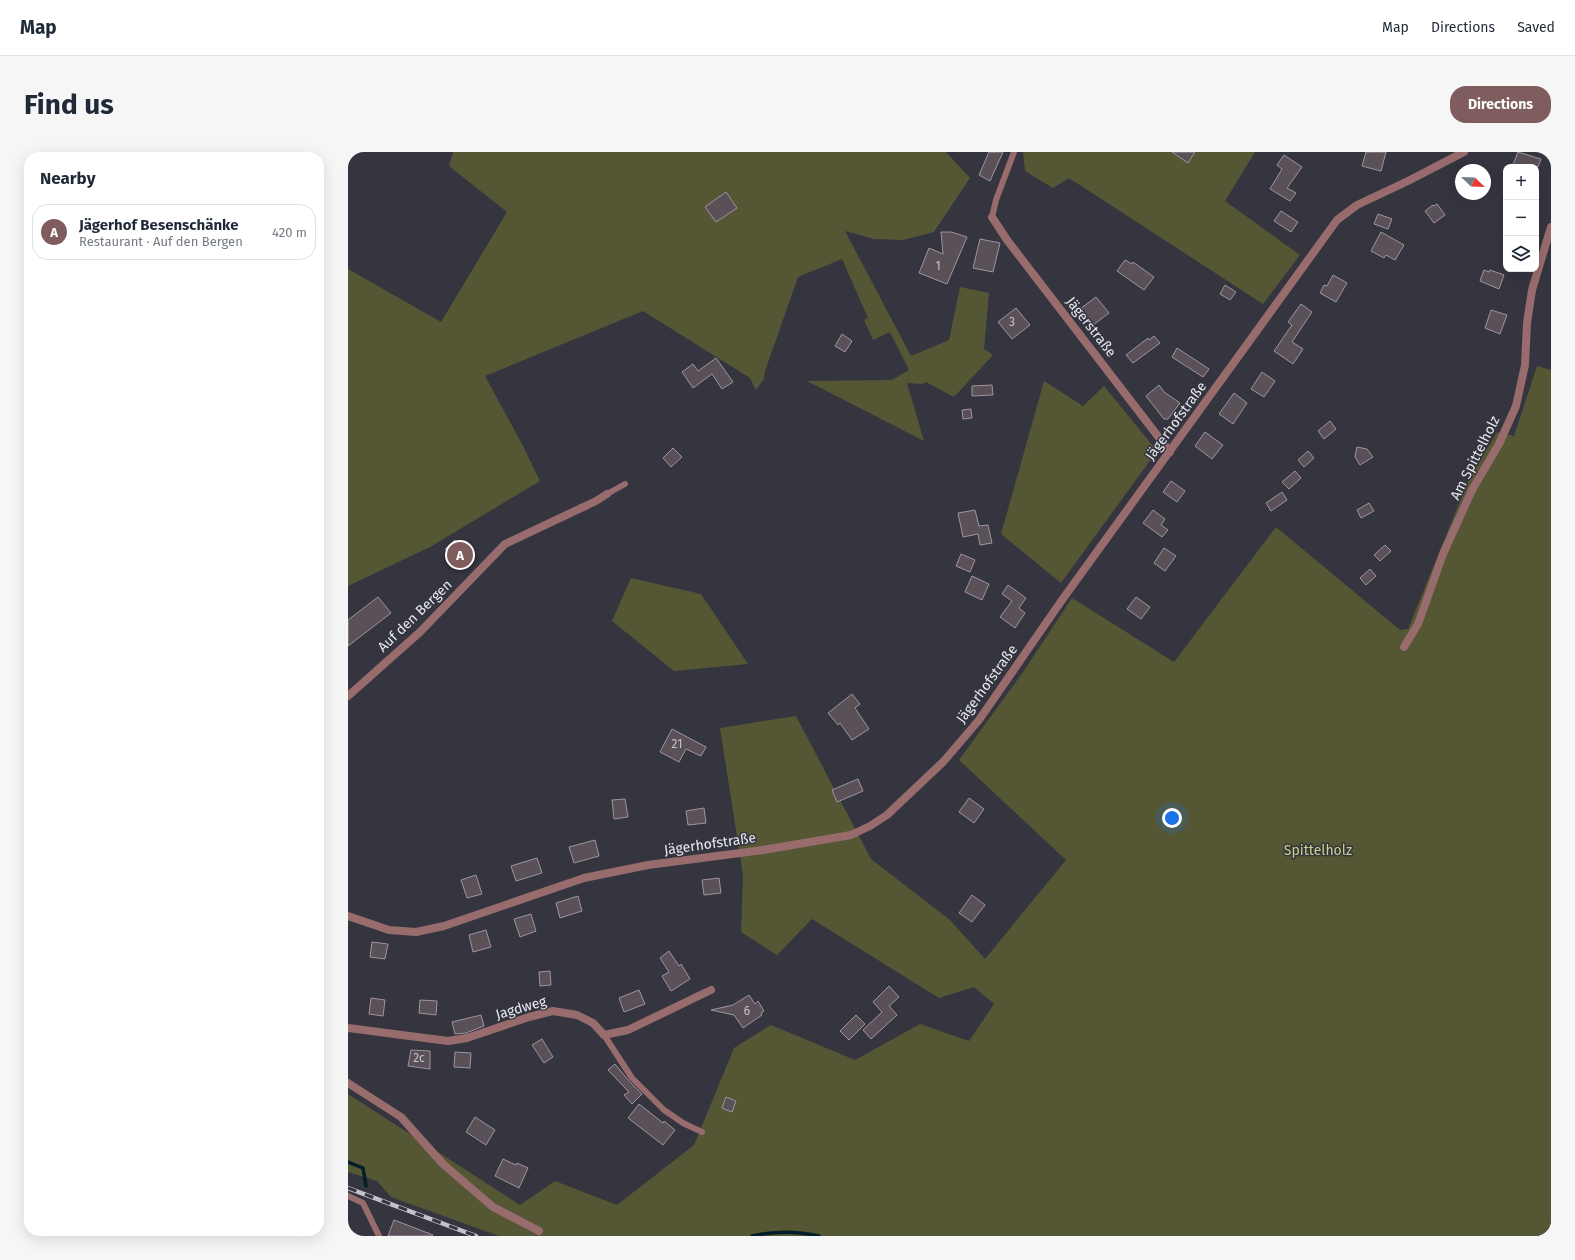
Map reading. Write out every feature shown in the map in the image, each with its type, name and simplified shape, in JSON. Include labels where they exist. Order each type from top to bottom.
[{"type":"street","name":"Jägerhofstraße","points":[[348,916],[389,930],[416,932],[444,926],[584,878],[648,865],[763,850],[851,835],[870,826],[887,815],[944,761],[979,720],[1062,600],[1337,220],[1357,205],[1464,152]]},
{"type":"street","name":"Jägerstraße","points":[[992,217],[1007,240],[1170,452]]},
{"type":"street","name":"Am Spittelholz","points":[[1404,647],[1418,624],[1443,554],[1472,490],[1499,444],[1516,406],[1525,365],[1527,323],[1532,290],[1551,227]]},
{"type":"street","name":"Auf den Bergen","points":[[348,696],[420,632],[504,544],[596,501],[607,494]]},
{"type":"street","points":[[604,1034],[628,1030],[711,990]]},
{"type":"street","name":"Jagdweg","points":[[348,1028],[448,1041],[467,1038],[529,1017],[553,1011],[577,1015],[593,1024],[604,1034]]},
{"type":"street","points":[[348,1083],[402,1117],[443,1164],[493,1207],[539,1231]]},
{"type":"lane","points":[[992,217],[996,200],[1014,152]]},
{"type":"lane","name":"Auf den Bergen","points":[[607,494],[625,484]]},
{"type":"lane","points":[[604,1034],[632,1078],[664,1110],[683,1123],[702,1132]]},
{"type":"lane","points":[[348,1196],[363,1203],[379,1236]]},
{"type":"green space","points":[[453,152],[946,152],[970,178],[934,232],[903,240],[874,239],[845,231],[911,356],[949,340],[960,287],[989,293],[984,349],[993,355],[954,397],[926,382],[922,384],[907,383],[924,441],[807,381],[892,380],[909,370],[890,332],[873,340],[864,320],[868,318],[842,259],[798,277],[765,371],[764,379],[756,390],[750,378],[643,311],[485,376],[522,444],[540,481],[430,547],[348,586],[348,269],[441,322],[507,212],[449,166]]},
{"type":"green space","points":[[1023,152],[1255,152],[1225,201],[1300,255],[1263,304],[1069,178],[1053,188],[1025,171]]},
{"type":"green space","name":"Spittelholz","points":[[1537,366],[1551,370],[1551,1236],[499,1236],[391,1197],[377,1181],[348,1172],[348,1094],[520,1205],[555,1181],[617,1205],[694,1145],[734,1048],[771,1025],[855,1060],[920,1024],[969,1041],[994,1004],[974,987],[939,998],[812,919],[777,955],[741,932],[743,875],[720,728],[796,716],[871,859],[950,920],[985,959],[1066,860],[959,760],[1023,672],[1072,598],[1174,662],[1276,527],[1400,630],[1408,629],[1469,479],[1497,432],[1514,436]]},
{"type":"green space","points":[[1044,381],[1083,406],[1104,386],[1157,451],[1061,583],[1001,534]]},
{"type":"green space","points":[[631,578],[701,594],[748,664],[674,671],[612,621]]},
{"type":"building","points":[[989,152],[1003,152],[990,181],[979,175]]},
{"type":"building","points":[[1172,152],[1195,152],[1188,163]]},
{"type":"building","points":[[1366,152],[1386,152],[1381,171],[1362,166]]},
{"type":"building","points":[[1518,152],[1541,159],[1539,164],[1513,164]]},
{"type":"building","points":[[1284,155],[1302,167],[1287,188],[1296,193],[1290,201],[1270,189],[1282,169],[1277,165]]},
{"type":"building","points":[[726,192],[737,208],[716,222],[705,207]]},
{"type":"building","points":[[1437,204],[1445,215],[1434,223],[1425,211]]},
{"type":"building","points":[[1281,211],[1298,222],[1291,232],[1274,221]]},
{"type":"building","points":[[1378,214],[1392,219],[1388,229],[1374,224]]},
{"type":"building","points":[[941,232],[951,232],[967,237],[947,284],[919,273],[929,248],[943,254]]},
{"type":"building","points":[[1381,232],[1404,245],[1395,260],[1386,255],[1384,258],[1371,251]]},
{"type":"building","points":[[980,239],[1000,243],[993,272],[973,268]]},
{"type":"building","points":[[1125,260],[1132,264],[1133,262],[1154,277],[1144,290],[1117,271]]},
{"type":"building","points":[[1484,270],[1489,272],[1490,270],[1504,275],[1499,289],[1480,281]]},
{"type":"building","points":[[1333,275],[1347,283],[1336,302],[1320,293],[1324,285],[1327,286]]},
{"type":"building","points":[[1225,285],[1236,292],[1230,300],[1220,294]]},
{"type":"building","points":[[1096,297],[1109,313],[1093,325],[1080,309]]},
{"type":"building","points":[[1301,304],[1312,312],[1292,342],[1303,349],[1293,364],[1274,351],[1292,325],[1288,322]]},
{"type":"building","points":[[1016,308],[1030,325],[1012,339],[998,322]]},
{"type":"building","points":[[1491,310],[1507,315],[1500,334],[1485,328]]},
{"type":"building","points":[[842,334],[852,341],[845,352],[835,346]]},
{"type":"building","points":[[1154,336],[1160,343],[1133,363],[1126,355],[1148,338],[1149,340]]},
{"type":"building","points":[[1177,348],[1209,369],[1203,377],[1172,357]]},
{"type":"building","points":[[716,358],[733,382],[722,389],[712,374],[693,388],[682,372],[693,364],[698,371]]},
{"type":"building","points":[[1262,372],[1275,381],[1264,397],[1251,389]]},
{"type":"building","points":[[992,385],[993,395],[972,396],[972,386]]},
{"type":"building","points":[[1159,385],[1164,392],[1180,403],[1168,419],[1164,419],[1146,396]]},
{"type":"building","points":[[1234,393],[1247,403],[1233,424],[1219,414]]},
{"type":"building","points":[[971,409],[972,418],[963,419],[962,410]]},
{"type":"building","points":[[1330,421],[1336,429],[1324,439],[1318,431]]},
{"type":"building","points":[[1205,432],[1223,445],[1212,459],[1195,446]]},
{"type":"building","points":[[1357,447],[1367,449],[1373,457],[1360,465],[1355,457]]},
{"type":"building","points":[[673,448],[682,457],[671,467],[663,458]]},
{"type":"building","points":[[1308,451],[1314,458],[1304,467],[1298,460]]},
{"type":"building","points":[[1295,471],[1301,478],[1289,489],[1282,482]]},
{"type":"building","points":[[1171,481],[1185,491],[1177,502],[1163,492]]},
{"type":"building","points":[[1282,492],[1287,500],[1271,511],[1266,503]]},
{"type":"building","points":[[1369,503],[1374,511],[1361,518],[1357,510]]},
{"type":"building","points":[[975,510],[979,526],[988,525],[992,543],[980,545],[978,534],[963,537],[958,513]]},
{"type":"building","points":[[1153,510],[1165,519],[1161,525],[1168,530],[1162,537],[1143,523]]},
{"type":"building","points":[[455,540],[468,556],[457,564],[445,549]]},
{"type":"building","points":[[1385,545],[1391,551],[1380,561],[1374,555]]},
{"type":"building","points":[[1164,548],[1176,556],[1165,571],[1154,563]]},
{"type":"building","points":[[961,554],[975,560],[970,572],[956,566]]},
{"type":"building","points":[[1370,569],[1376,576],[1366,585],[1360,578]]},
{"type":"building","points":[[972,576],[989,584],[982,600],[965,592]]},
{"type":"building","points":[[1008,585],[1026,598],[1019,608],[1025,613],[1015,628],[1000,617],[1012,601],[1002,594]]},
{"type":"building","points":[[378,597],[391,613],[348,646],[348,620]]},
{"type":"building","points":[[1136,597],[1150,607],[1141,619],[1127,609]]},
{"type":"building","points":[[852,694],[860,704],[855,708],[869,729],[852,740],[840,723],[838,725],[828,713]]},
{"type":"building","points":[[672,729],[706,747],[701,756],[686,749],[679,762],[660,752]]},
{"type":"building","points":[[858,779],[863,791],[837,802],[832,790]]},
{"type":"building","points":[[969,798],[984,809],[974,823],[959,812]]},
{"type":"building","points":[[625,799],[628,817],[614,819],[612,800]]},
{"type":"building","points":[[704,808],[706,823],[688,825],[686,811]]},
{"type":"building","points":[[595,840],[599,856],[574,863],[569,847]]},
{"type":"building","points":[[537,858],[542,873],[516,881],[511,866]]},
{"type":"building","points":[[476,875],[482,894],[467,898],[461,880]]},
{"type":"building","points":[[719,878],[721,893],[704,895],[702,880]]},
{"type":"building","points":[[972,895],[985,905],[972,922],[959,913]]},
{"type":"building","points":[[578,896],[582,911],[560,918],[556,903]]},
{"type":"building","points":[[531,914],[536,931],[520,937],[514,919]]},
{"type":"building","points":[[486,930],[491,947],[473,952],[469,935]]},
{"type":"building","points":[[372,942],[388,944],[385,959],[370,957]]},
{"type":"building","points":[[669,951],[679,966],[681,964],[690,979],[671,991],[662,976],[669,972],[660,958]]},
{"type":"building","points":[[550,971],[551,985],[540,986],[539,972]]},
{"type":"building","points":[[889,986],[899,997],[889,1006],[897,1015],[871,1039],[863,1030],[882,1012],[873,1002]]},
{"type":"building","points":[[639,990],[645,1004],[624,1012],[619,998]]},
{"type":"building","points":[[749,995],[755,1004],[758,1001],[764,1011],[761,1013],[762,1015],[743,1028],[734,1015],[711,1010],[733,1005]]},
{"type":"building","points":[[371,998],[385,1000],[383,1016],[369,1014]]},
{"type":"building","points":[[420,1000],[437,1001],[436,1015],[419,1013]]},
{"type":"building","points":[[481,1015],[484,1026],[466,1033],[455,1034],[452,1022]]},
{"type":"building","points":[[856,1015],[865,1024],[849,1040],[840,1031]]},
{"type":"building","points":[[542,1039],[553,1057],[544,1063],[532,1045]]},
{"type":"building","points":[[411,1050],[430,1051],[430,1069],[408,1066]]},
{"type":"building","points":[[455,1052],[471,1053],[470,1068],[454,1067]]},
{"type":"building","points":[[615,1064],[642,1094],[632,1104],[624,1095],[629,1092],[608,1070]]},
{"type":"building","points":[[726,1097],[736,1101],[732,1112],[722,1108]]},
{"type":"building","points":[[639,1104],[663,1123],[664,1121],[675,1130],[663,1145],[628,1118]]},
{"type":"building","points":[[475,1117],[495,1130],[486,1145],[466,1132]]},
{"type":"building","points":[[503,1159],[516,1165],[517,1163],[528,1168],[519,1188],[495,1176]]},
{"type":"building","points":[[394,1220],[433,1235],[388,1236]]},
{"type":"waterway","points":[[348,1162],[363,1168],[366,1186]]},
{"type":"waterway","points":[[752,1236],[786,1232],[819,1236]]},
{"type":"railway","points":[[348,1188],[476,1236]]},
{"type":"place","name":"Jägerhof Besenschänke","points":[[460,555]]}]
